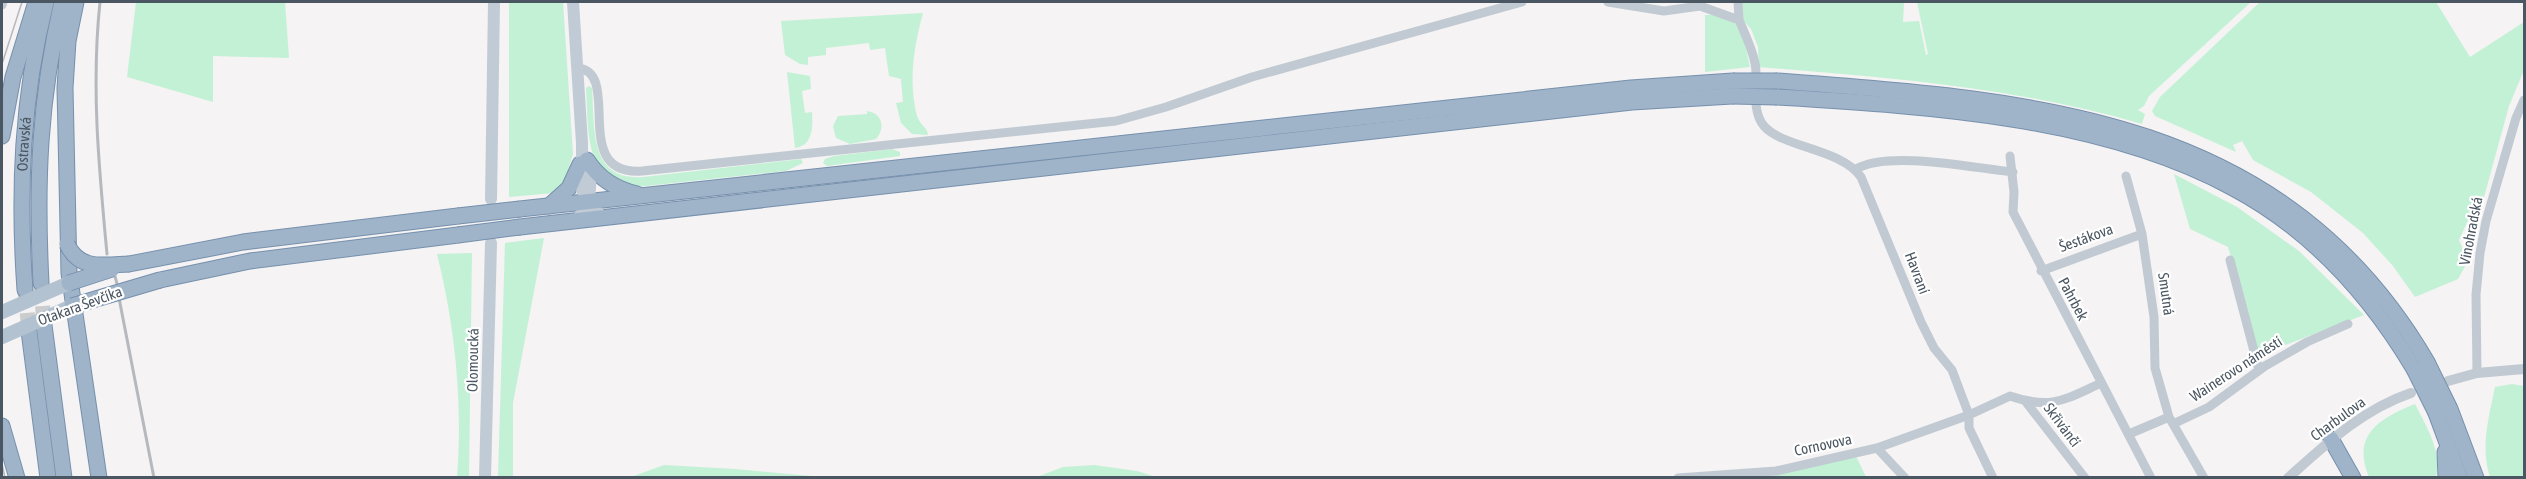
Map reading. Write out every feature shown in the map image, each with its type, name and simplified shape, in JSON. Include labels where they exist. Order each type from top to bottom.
[{"type":"highway","points":[[2,136],[13,77],[36,2]]},
{"type":"highway","name":"Ostravská","points":[[25,290],[21,213],[23,140],[28,85],[46,2]]},
{"type":"highway","name":"Ostravská","points":[[41,283],[38,203],[40,128],[46,81],[62,2]]},
{"type":"highway","points":[[76,2],[67,53],[65,166],[69,284],[99,477]]},
{"type":"highway","name":"Otakara Ševčíka","points":[[69,284],[159,256],[243,242],[458,216],[1630,88],[1733,89]]},
{"type":"highway","points":[[1733,89],[1777,89],[1998,117],[2108,140],[2167,159],[2233,187],[2305,237],[2370,304],[2421,366],[2476,473]]},
{"type":"highway","name":"Otakara Ševčíka","points":[[72,306],[160,280],[250,261],[603,217],[1733,89]]},
{"type":"highway","points":[[549,206],[564,194],[584,162],[616,188],[652,196]]},
{"type":"highway","points":[[68,244],[72,254],[89,265],[129,264]]},
{"type":"highway","points":[[44,325],[64,477]]},
{"type":"highway","points":[[29,331],[48,477]]},
{"type":"highway","points":[[2444,411],[2446,477]]},
{"type":"highway","points":[[2444,411],[2460,477]]},
{"type":"highway","points":[[2,426],[16,477]]},
{"type":"highway","points":[[2331,439],[2353,477]]},
{"type":"main road","points":[[491,199],[494,2]]},
{"type":"main road","points":[[573,2],[582,143],[584,162],[592,191],[576,221]]},
{"type":"main road","points":[[587,202],[603,217]]},
{"type":"main road","name":"Olomoucká","points":[[485,477],[491,243]]},
{"type":"main road","name":"Otakara Ševčíka","points":[[2,312],[69,284]]},
{"type":"main road","name":"Otakara Ševčíka","points":[[2,337],[72,306]]},
{"type":"street","points":[[577,68],[586,69],[595,80],[605,154],[614,165],[623,170],[642,171],[1128,118],[1261,74],[1522,2]]},
{"type":"street","points":[[1608,2],[1643,10],[1664,11],[1700,6],[1710,2]]},
{"type":"street","points":[[1737,2],[1739,20],[1755,64],[1757,114],[1763,126],[1856,169],[1868,162],[1940,162],[2013,172]]},
{"type":"street","points":[[1700,6],[1739,20]]},
{"type":"street","name":"Vinohradská","points":[[2477,373],[2476,296],[2481,245],[2512,129],[2524,100]]},
{"type":"street","name":"Pahrbek","points":[[2010,156],[2013,172],[2013,212],[2041,271],[2129,434]]},
{"type":"street","name":"Havraní","points":[[1856,169],[1879,217],[1921,322],[1934,348],[1952,370],[1969,415],[1969,428],[1993,477]]},
{"type":"street","name":"Smutná","points":[[2126,176],[2142,234],[2154,317],[2155,368],[2171,420]]},
{"type":"street","name":"Šestákova","points":[[2041,271],[2142,234]]},
{"type":"street","points":[[2230,260],[2259,370]]},
{"type":"street","name":"Wainerovo náměstí","points":[[2129,434],[2209,407],[2259,370],[2307,342],[2348,324]]},
{"type":"street","points":[[2448,381],[2477,373],[2524,369]]},
{"type":"street","points":[[2026,402],[2040,405],[2059,402],[2101,384]]},
{"type":"street","name":"Charbulova","points":[[2288,477],[2331,439],[2368,413],[2411,393]]},
{"type":"street","name":"Cornovova","points":[[1678,477],[1776,471],[1877,448],[1969,415],[2010,396]]},
{"type":"street","name":"Skřivánčí","points":[[2010,396],[2026,402],[2085,477]]},
{"type":"street","points":[[2171,420],[2204,477]]},
{"type":"street","points":[[2129,434],[2151,477]]},
{"type":"street","points":[[1877,448],[1905,477]]},
{"type":"green space","points":[[136,2],[285,2],[289,58],[213,56],[213,102],[127,77]]},
{"type":"green space","points":[[509,2],[563,2],[573,154],[564,183],[554,193],[509,197]]},
{"type":"green space","points":[[1741,2],[1904,2],[1903,22],[1919,21],[1926,55],[1928,54],[1917,2],[2251,2],[2149,96],[2144,106],[2138,110],[2145,114],[2142,124],[2095,111],[2000,93],[1905,80],[1759,67],[1758,47],[1751,29],[1743,20]]},
{"type":"green space","points":[[2260,2],[2436,2],[2470,57],[2524,22],[2524,70],[2509,106],[2475,230],[2469,218],[2459,240],[2468,261],[2458,279],[2415,297],[2393,266],[2363,233],[2311,192],[2253,160],[2242,141],[2233,145],[2236,152],[2155,116],[2152,111],[2160,97]]},
{"type":"green space","points":[[923,13],[915,51],[913,90],[917,116],[928,135],[912,134],[901,123],[896,103],[903,102],[901,79],[889,76],[885,48],[870,50],[869,43],[826,48],[826,55],[808,57],[808,65],[800,64],[785,55],[781,21]]},
{"type":"green space","points":[[1705,15],[1724,16],[1734,22],[1744,40],[1750,67],[1705,72]]},
{"type":"green space","points":[[787,72],[810,76],[811,89],[802,91],[805,113],[812,112],[811,135],[805,144],[795,148]]},
{"type":"green space","points":[[589,86],[592,88],[598,149],[603,161],[612,170],[625,176],[643,177],[801,159],[803,163],[786,171],[646,186],[625,185],[610,179],[600,169],[594,155],[588,123],[586,88]]},
{"type":"green space","points":[[867,111],[876,115],[881,122],[881,130],[876,139],[850,144],[836,138],[833,126],[838,116],[867,114]]},
{"type":"green space","points":[[892,149],[900,152],[900,156],[827,166],[823,163],[825,159],[834,156]]},
{"type":"green space","points":[[2174,174],[2237,207],[2299,251],[2364,315],[2259,355],[2228,247],[2190,229]]},
{"type":"green space","points":[[544,238],[513,403],[513,477],[498,477],[505,243]]},
{"type":"green space","points":[[472,253],[469,477],[457,477],[459,421],[456,364],[449,309],[437,254]]},
{"type":"green space","points":[[2512,384],[2524,386],[2524,477],[2490,477],[2486,443],[2495,387]]},
{"type":"green space","points":[[2415,404],[2435,449],[2436,477],[2369,477],[2364,462],[2366,439],[2380,422]]},
{"type":"green space","points":[[1856,456],[1866,477],[1721,478]]},
{"type":"green space","points":[[664,465],[735,469],[823,477],[631,477]]},
{"type":"green space","points":[[1094,465],[1137,471],[1156,477],[1037,477],[1063,467]]},
{"type":"tunnel","points":[[41,283],[44,325]]},
{"type":"tunnel","points":[[25,290],[29,331]]},
{"type":"tram line","points":[[2,64],[22,2]]},
{"type":"tram line","points":[[2,464],[5,478]]},
{"type":"railway","points":[[100,2],[96,97],[107,254]]},
{"type":"railway","points":[[115,276],[117,284]]},
{"type":"railway","points":[[119,298],[154,478]]}]
